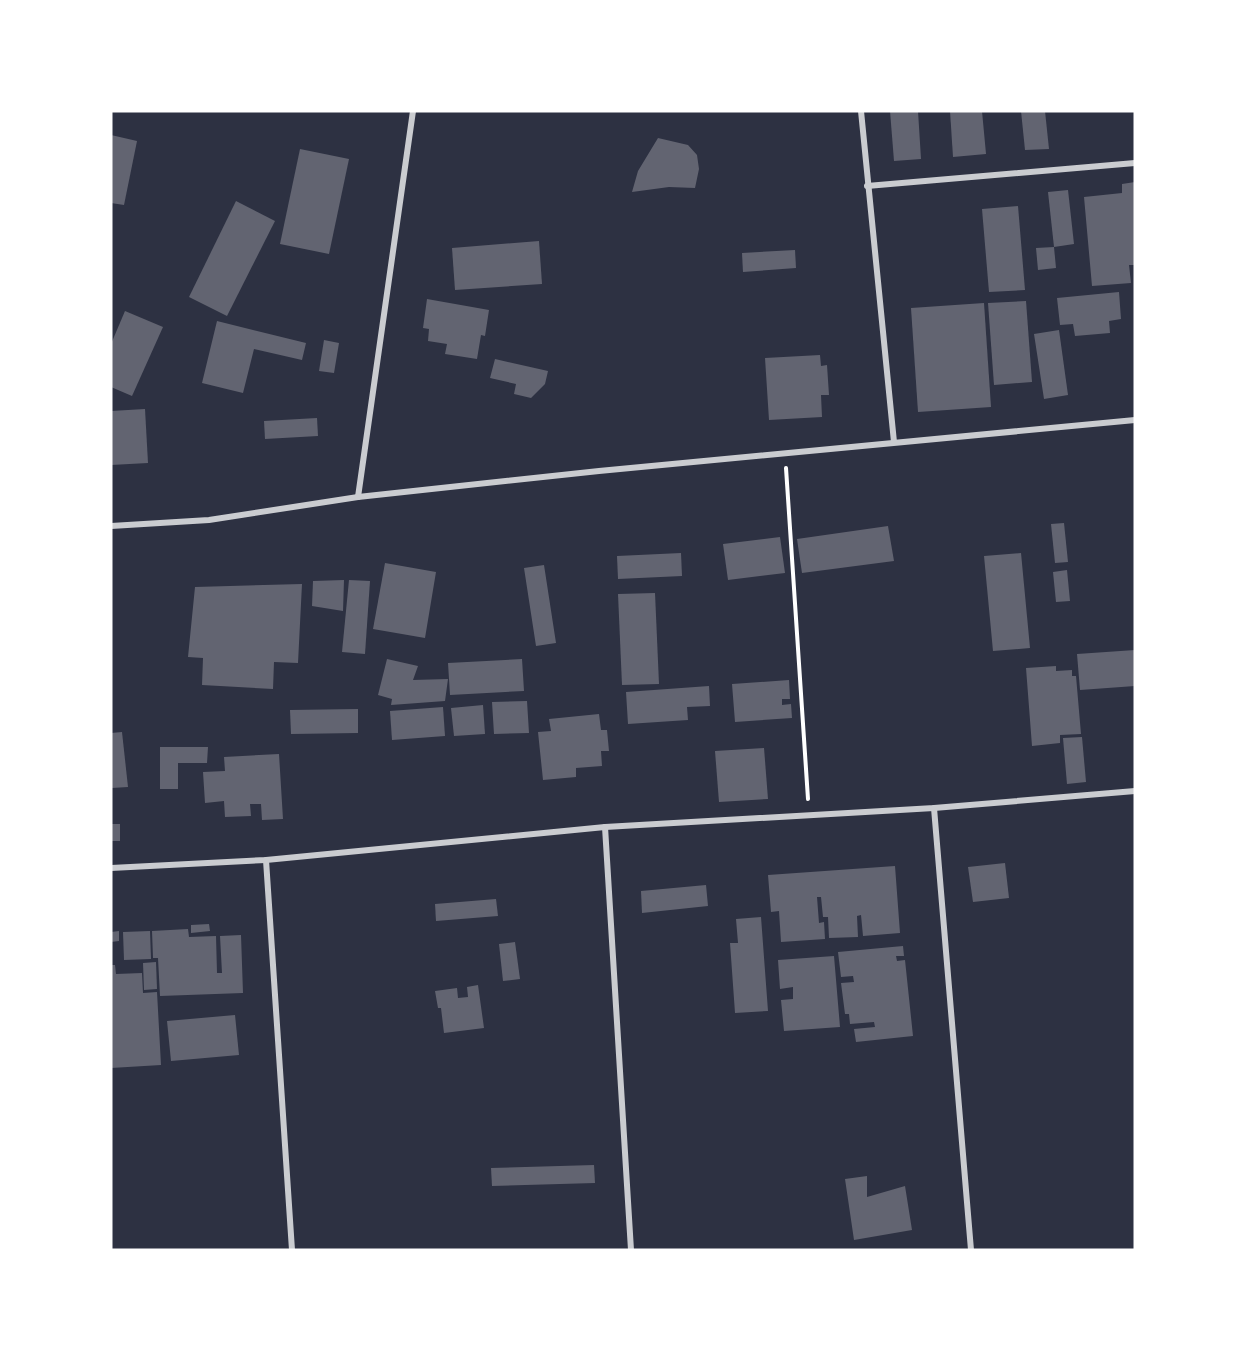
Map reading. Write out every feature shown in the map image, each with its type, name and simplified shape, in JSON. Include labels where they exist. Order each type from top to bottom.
[{"type":"street","points":[[358,496],[413,111]]},
{"type":"street","points":[[861,111],[894,442]]},
{"type":"street","points":[[867,186],[1135,162]]},
{"type":"street","points":[[111,526],[209,520],[358,496],[1135,420]]},
{"type":"street","points":[[111,868],[266,860],[605,827],[934,808],[1135,791]]},
{"type":"street","points":[[934,808],[971,1250]]},
{"type":"street","points":[[605,827],[631,1250]]},
{"type":"street","points":[[266,860],[292,1250]]},
{"type":"path","points":[[785,453],[809,815]]},
{"type":"building","points":[[890,111],[918,111],[921,159],[894,161]]},
{"type":"building","points":[[950,111],[982,111],[986,154],[953,157]]},
{"type":"building","points":[[1021,111],[1045,111],[1049,149],[1025,150]]},
{"type":"building","points":[[111,135],[137,141],[124,205],[111,203]]},
{"type":"building","points":[[658,138],[688,145],[697,155],[699,169],[695,188],[669,187],[632,192],[638,171]]},
{"type":"building","points":[[300,149],[349,159],[329,254],[280,244]]},
{"type":"building","points":[[1135,182],[1135,265],[1129,265],[1131,283],[1092,286],[1084,197],[1122,193],[1122,184]]},
{"type":"building","points":[[1068,190],[1074,244],[1054,247],[1048,192]]},
{"type":"building","points":[[236,201],[275,221],[227,316],[189,297]]},
{"type":"building","points":[[1018,206],[1025,290],[989,292],[982,209]]},
{"type":"building","points":[[539,241],[542,284],[455,290],[452,248]]},
{"type":"building","points":[[1054,247],[1056,268],[1038,270],[1036,248]]},
{"type":"building","points":[[795,250],[796,268],[743,272],[742,253]]},
{"type":"building","points":[[1119,292],[1121,319],[1109,321],[1110,333],[1075,336],[1073,324],[1060,325],[1057,298]]},
{"type":"building","points":[[427,299],[489,310],[485,336],[481,335],[477,359],[445,354],[447,344],[428,341],[429,329],[423,328]]},
{"type":"building","points":[[1026,301],[1032,382],[994,385],[988,303]]},
{"type":"building","points":[[984,303],[991,407],[918,412],[911,308]]},
{"type":"building","points":[[125,311],[163,327],[132,396],[111,387],[111,344]]},
{"type":"building","points":[[217,321],[306,343],[302,360],[254,349],[243,393],[202,383]]},
{"type":"building","points":[[1059,330],[1068,395],[1044,399],[1034,334]]},
{"type":"building","points":[[324,340],[339,343],[334,373],[319,371]]},
{"type":"building","points":[[820,355],[821,366],[827,365],[829,395],[821,395],[822,417],[769,420],[765,358]]},
{"type":"building","points":[[495,359],[548,371],[545,384],[531,398],[514,394],[516,384],[490,378]]},
{"type":"building","points":[[145,409],[148,463],[111,465],[111,411]]},
{"type":"building","points":[[317,418],[318,436],[265,439],[264,421]]},
{"type":"building","points":[[1064,523],[1068,562],[1055,563],[1051,524]]},
{"type":"building","points":[[888,526],[894,561],[802,573],[797,539]]},
{"type":"building","points":[[780,537],[785,573],[728,580],[723,544]]},
{"type":"building","points":[[681,553],[682,576],[618,579],[617,556]]},
{"type":"building","points":[[1021,553],[1030,648],[993,651],[984,556]]},
{"type":"building","points":[[385,563],[436,572],[425,638],[373,629]]},
{"type":"building","points":[[544,565],[556,643],[536,646],[524,568]]},
{"type":"building","points":[[1067,570],[1070,601],[1056,602],[1053,572]]},
{"type":"building","points":[[344,580],[343,611],[312,606],[313,581]]},
{"type":"building","points":[[349,580],[370,581],[365,654],[342,652]]},
{"type":"building","points":[[302,584],[298,663],[274,662],[273,689],[202,685],[203,658],[188,657],[195,587]]},
{"type":"building","points":[[655,593],[659,684],[622,685],[618,594]]},
{"type":"building","points":[[1135,650],[1135,686],[1080,690],[1077,654]]},
{"type":"building","points":[[387,659],[418,666],[413,680],[448,679],[445,701],[391,705],[392,699],[378,695]]},
{"type":"building","points":[[522,659],[524,691],[450,695],[448,663]]},
{"type":"building","points":[[1056,666],[1056,671],[1072,670],[1072,676],[1076,676],[1081,734],[1060,735],[1060,743],[1032,746],[1026,668]]},
{"type":"building","points":[[789,680],[790,699],[782,699],[782,705],[791,704],[792,718],[735,722],[732,684]]},
{"type":"building","points":[[709,686],[710,706],[687,707],[688,720],[628,724],[626,692]]},
{"type":"building","points":[[527,701],[529,733],[494,734],[492,702]]},
{"type":"building","points":[[483,705],[485,734],[454,736],[451,708]]},
{"type":"building","points":[[443,707],[445,736],[392,740],[390,711]]},
{"type":"building","points":[[358,709],[358,733],[291,734],[290,710]]},
{"type":"building","points":[[599,714],[601,730],[607,730],[609,751],[601,751],[602,766],[576,768],[576,777],[543,780],[538,732],[551,731],[549,719]]},
{"type":"building","points":[[122,732],[128,787],[112,788],[111,733]]},
{"type":"building","points":[[1082,737],[1086,782],[1067,784],[1063,738]]},
{"type":"building","points":[[160,747],[208,747],[207,763],[178,763],[178,789],[160,789]]},
{"type":"building","points":[[764,748],[768,799],[719,802],[715,751]]},
{"type":"building","points":[[279,754],[283,819],[262,820],[261,804],[250,804],[251,816],[225,817],[224,801],[205,803],[203,772],[225,771],[224,757]]},
{"type":"building","points":[[111,824],[120,824],[120,841],[111,841]]},
{"type":"building","points":[[1005,863],[1009,898],[973,902],[968,867]]},
{"type":"building","points":[[895,866],[900,933],[863,936],[861,915],[857,916],[858,937],[829,938],[828,917],[823,917],[821,897],[817,897],[819,923],[824,922],[825,939],[781,942],[779,911],[771,912],[768,875]]},
{"type":"building","points":[[706,885],[708,906],[642,913],[641,891]]},
{"type":"building","points":[[496,899],[498,916],[436,921],[435,904]]},
{"type":"building","points":[[761,917],[768,1011],[735,1013],[730,943],[738,943],[736,919]]},
{"type":"building","points":[[209,924],[210,931],[191,933],[191,925]]},
{"type":"building","points":[[188,929],[189,937],[216,936],[217,973],[222,973],[220,936],[241,935],[243,993],[160,996],[158,958],[153,958],[152,931]]},
{"type":"building","points":[[119,931],[119,941],[111,942],[111,932]]},
{"type":"building","points":[[150,931],[151,959],[124,960],[123,932]]},
{"type":"building","points":[[515,942],[520,979],[503,981],[499,944]]},
{"type":"building","points":[[903,946],[904,956],[896,956],[897,961],[905,960],[913,1036],[856,1042],[854,1029],[875,1027],[874,1022],[850,1024],[849,1014],[845,1014],[841,983],[854,982],[853,976],[841,977],[838,952]]},
{"type":"building","points":[[834,956],[840,1027],[784,1031],[781,1000],[793,999],[793,987],[780,989],[778,960]]},
{"type":"building","points":[[156,962],[157,989],[144,990],[143,963]]},
{"type":"building","points":[[111,965],[115,965],[116,974],[142,973],[143,993],[157,992],[161,1065],[111,1068]]},
{"type":"building","points":[[478,985],[484,1028],[444,1033],[441,1008],[438,1008],[435,991],[457,988],[458,998],[468,997],[467,987]]},
{"type":"building","points":[[235,1015],[239,1055],[171,1061],[167,1021]]},
{"type":"building","points":[[594,1165],[595,1183],[492,1186],[491,1168]]},
{"type":"building","points":[[867,1176],[867,1197],[905,1186],[912,1230],[854,1240],[845,1179]]}]
